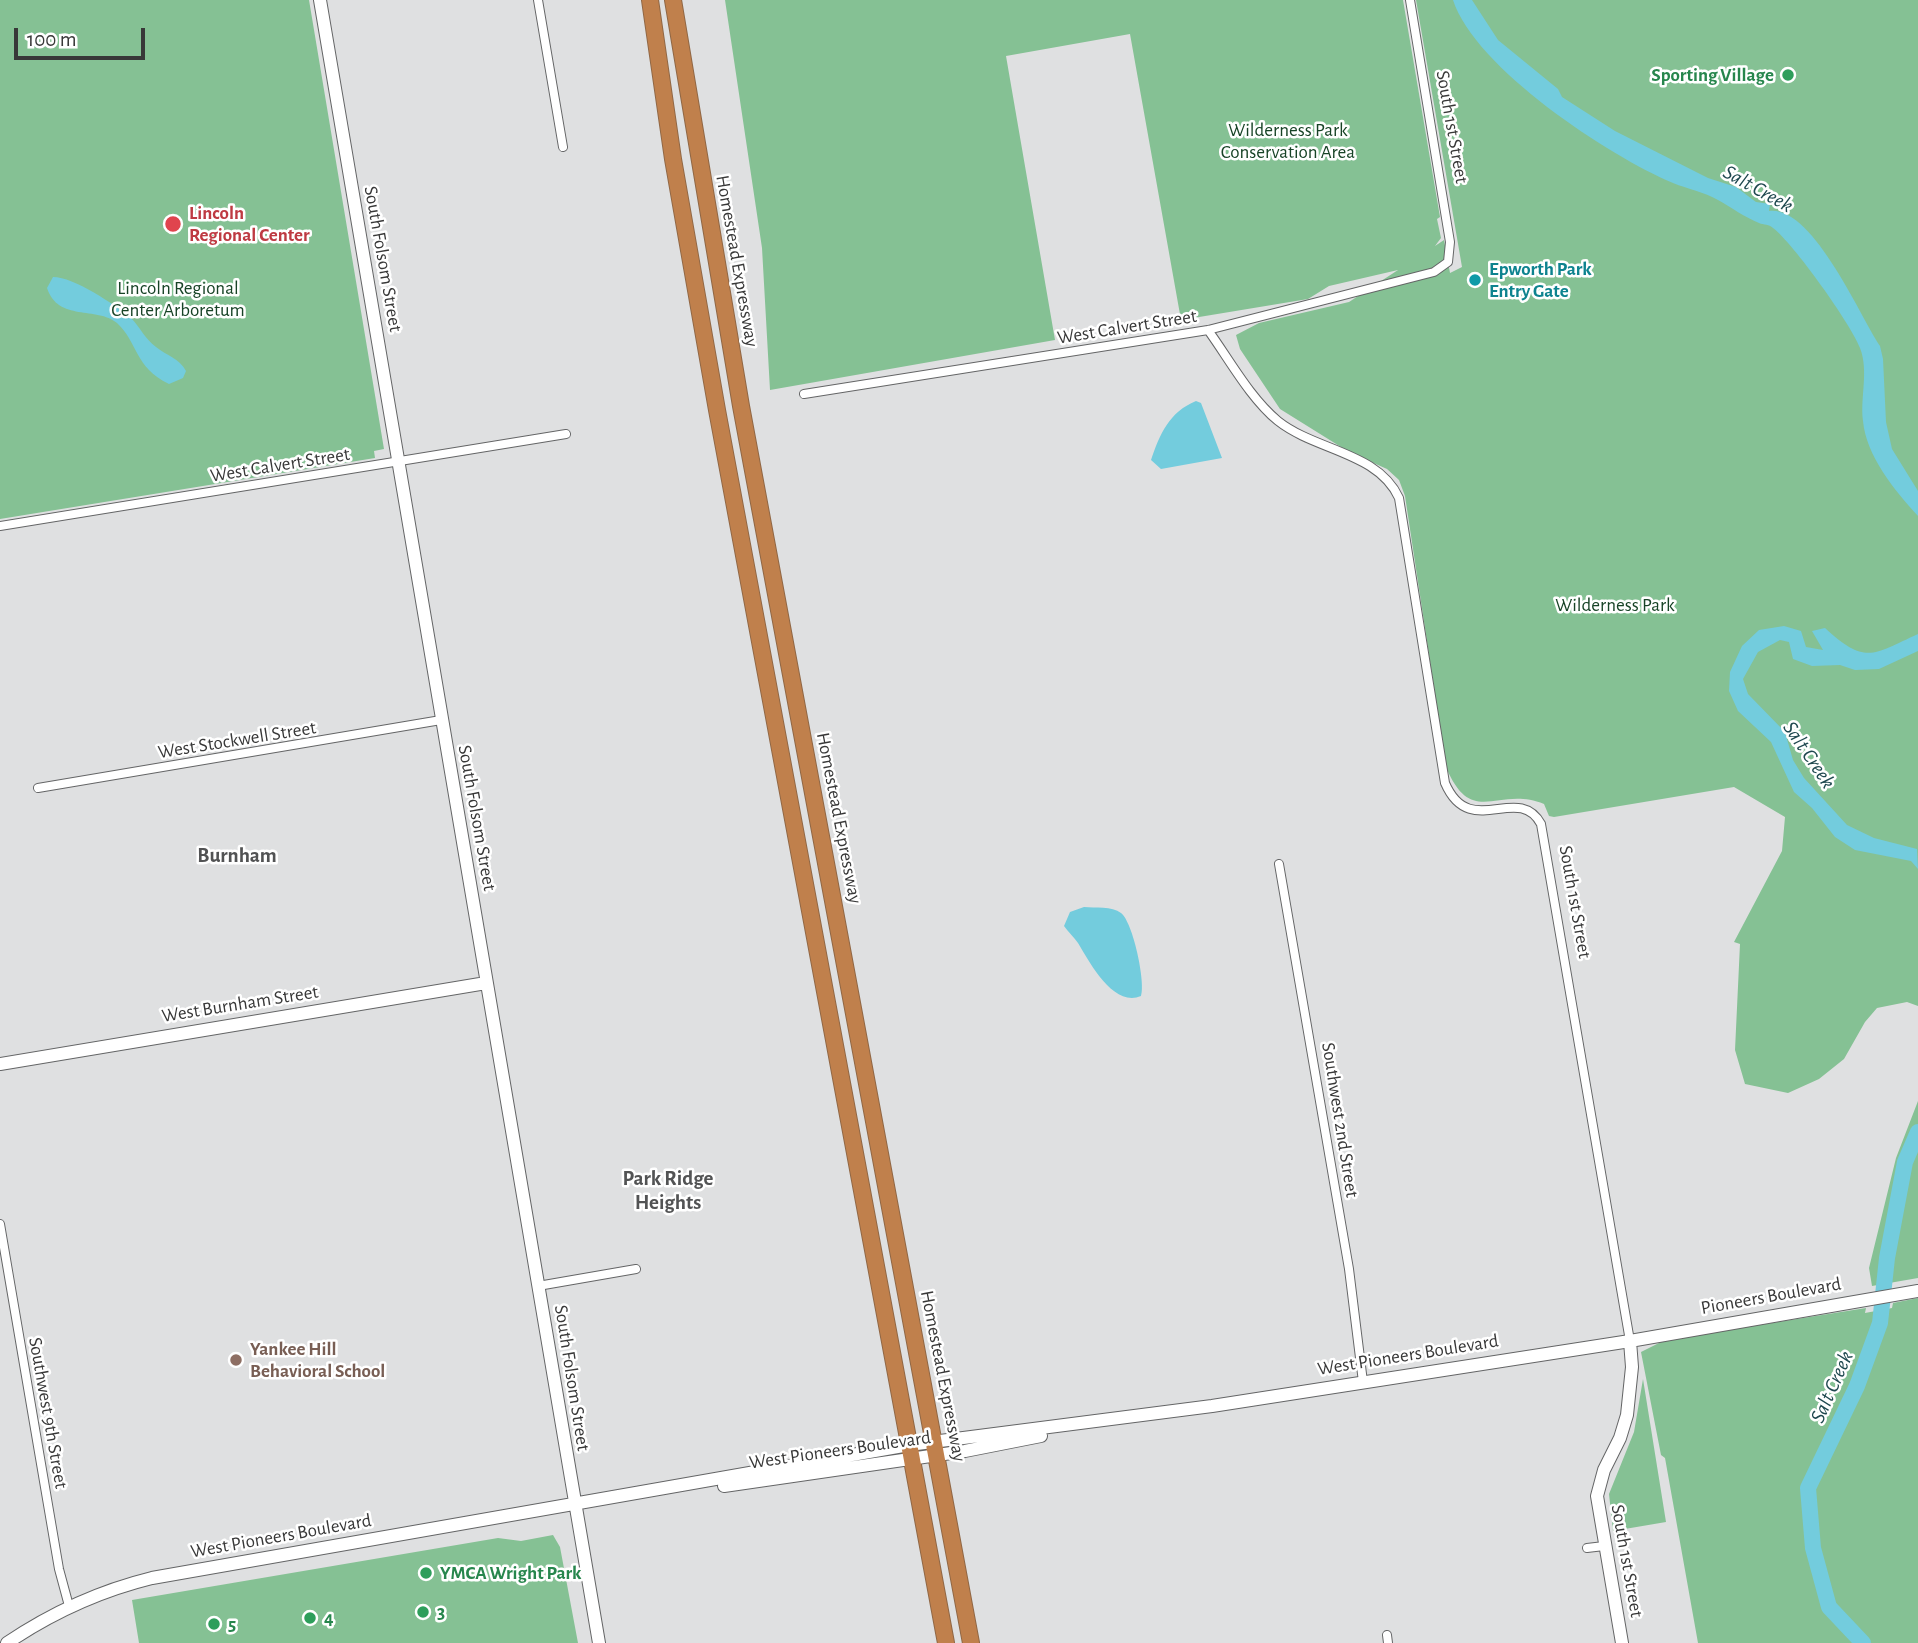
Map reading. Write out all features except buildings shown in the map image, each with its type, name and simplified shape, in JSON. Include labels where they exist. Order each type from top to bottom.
[{"type":"highway","points":[[650,0],[673,159],[717,410],[946,1643]]},
{"type":"highway","name":"Homestead Expressway","points":[[673,0],[741,406],[971,1643]]},
{"type":"main road","name":"South Folsom Street","points":[[320,0],[599,1643]]},
{"type":"main road","name":"West Burnham Street","points":[[0,1064],[486,983]]},
{"type":"main road","name":"Pioneers Boulevard","points":[[1630,1341],[1917,1291]]},
{"type":"main road","name":"West Pioneers Boulevard","points":[[7,1643],[69,1606],[109,1589],[152,1578],[574,1505],[1630,1341]]},
{"type":"main road","name":"South 1st Street","points":[[1622,1643],[1597,1496],[1627,1415],[1632,1367],[1630,1341]]},
{"type":"street","points":[[538,0],[563,147]]},
{"type":"street","name":"South 1st Street","points":[[1410,0],[1447,214],[1450,242],[1448,262]]},
{"type":"street","name":"West Calvert Street","points":[[804,394],[1208,330],[1419,277],[1448,262]]},
{"type":"street","name":"South 1st Street","points":[[1208,330],[1267,410],[1280,422],[1322,445],[1374,467],[1394,487],[1399,498],[1445,783],[1454,800],[1470,810],[1489,812],[1521,807],[1536,814],[1541,824],[1630,1341]]},
{"type":"street","name":"West Calvert Street","points":[[0,526],[566,434]]},
{"type":"street","name":"West Stockwell Street","points":[[38,788],[441,720]]},
{"type":"street","name":"Southwest 2nd Street","points":[[1279,864],[1349,1269],[1363,1382]]},
{"type":"street","name":"Southwest 9th Street","points":[[0,1224],[59,1569],[69,1606]]},
{"type":"street","points":[[538,1286],[636,1269]]},
{"type":"street","points":[[1587,1548],[1604,1546]]},
{"type":"green space","name":"Lincoln Regional Center Arboretum","points":[[0,0],[309,0],[384,449],[374,451],[375,458],[0,519]]},
{"type":"green space","points":[[725,0],[1403,0],[1440,217],[1437,219],[1441,238],[1435,246],[1444,240],[1450,273],[1462,267],[1416,0],[1918,0],[1918,1006],[1907,1002],[1877,1008],[1865,1022],[1844,1059],[1819,1079],[1788,1093],[1745,1084],[1735,1050],[1740,944],[1734,942],[1782,851],[1785,817],[1734,787],[1554,817],[1549,816],[1544,804],[1527,799],[1476,801],[1456,786],[1446,767],[1405,496],[1399,480],[1387,469],[1349,452],[1280,409],[1240,349],[1236,335],[1259,323],[1349,302],[1398,270],[1329,286],[1308,299],[1181,320],[1130,34],[1006,56],[1055,340],[770,390],[762,248]]},
{"type":"green space","points":[[1918,1101],[1918,1278],[1872,1286],[1869,1268],[1896,1158]]},
{"type":"green space","points":[[1918,1298],[1918,1643],[1698,1643],[1665,1458],[1661,1455],[1641,1352],[1665,1340],[1866,1308],[1865,1313],[1892,1308],[1893,1303]]},
{"type":"green space","points":[[1643,1379],[1666,1522],[1613,1531],[1609,1494],[1634,1432]]},
{"type":"green space","name":"YMCA Wright Park","points":[[553,1535],[560,1547],[578,1643],[139,1643],[132,1600],[498,1538],[521,1541]]},
{"type":"water","points":[[1453,0],[1472,0],[1498,40],[1558,89],[1562,97],[1615,131],[1708,178],[1736,187],[1756,202],[1770,204],[1769,211],[1785,214],[1802,225],[1833,264],[1880,346],[1886,422],[1892,449],[1918,491],[1918,516],[1891,484],[1876,460],[1865,434],[1862,412],[1864,366],[1860,348],[1821,285],[1782,236],[1771,227],[1753,221],[1713,197],[1673,183],[1615,153],[1547,107],[1515,81],[1488,53],[1466,26]]},
{"type":"water","points":[[53,277],[72,281],[124,312],[152,344],[183,367],[186,371],[183,378],[169,384],[149,370],[124,330],[109,318],[69,310],[52,299],[47,288]]},
{"type":"water","points":[[1196,401],[1201,403],[1222,458],[1161,469],[1151,460],[1162,433],[1179,411]]},
{"type":"water","points":[[1784,626],[1801,631],[1806,647],[1823,650],[1812,631],[1825,628],[1851,648],[1870,653],[1891,647],[1918,634],[1918,651],[1879,669],[1855,670],[1840,665],[1812,666],[1793,659],[1789,642],[1780,640],[1758,652],[1743,679],[1748,694],[1785,732],[1793,760],[1804,778],[1847,825],[1874,838],[1917,849],[1918,869],[1911,861],[1855,850],[1835,837],[1812,808],[1794,792],[1771,742],[1738,711],[1729,691],[1730,672],[1742,646],[1759,630]]},
{"type":"water","points":[[1084,907],[1113,909],[1126,919],[1137,953],[1142,979],[1141,996],[1131,998],[1121,995],[1103,981],[1064,926],[1070,912]]},
{"type":"waterway","name":"Salt Creek","points":[[1863,1643],[1829,1607],[1813,1548],[1808,1488],[1857,1386],[1880,1323],[1887,1258],[1905,1162],[1918,1132]]},
{"type":"place","name":"Sporting Village","points":[[1788,75]]},
{"type":"place","name":"Lincoln Regional Center","points":[[173,224]]},
{"type":"place","name":"Epworth Park Entry Gate","points":[[1475,280]]},
{"type":"place","name":"Yankee Hill Behavioral School","points":[[236,1360]]},
{"type":"place","name":"YMCA Wright Park","points":[[426,1573]]},
{"type":"place","name":"3","points":[[423,1612]]},
{"type":"place","name":"4","points":[[310,1618]]},
{"type":"place","name":"5","points":[[214,1624]]},
{"type":"district","name":"Burnham","points":[[237,856]]},
{"type":"district","name":"Park Ridge Heights","points":[[668,1191]]},
{"type":"park label","name":"Wilderness Park Conservation Area","points":[[1288,141]]},
{"type":"park label","name":"Wilderness Park","points":[[1615,605]]}]
